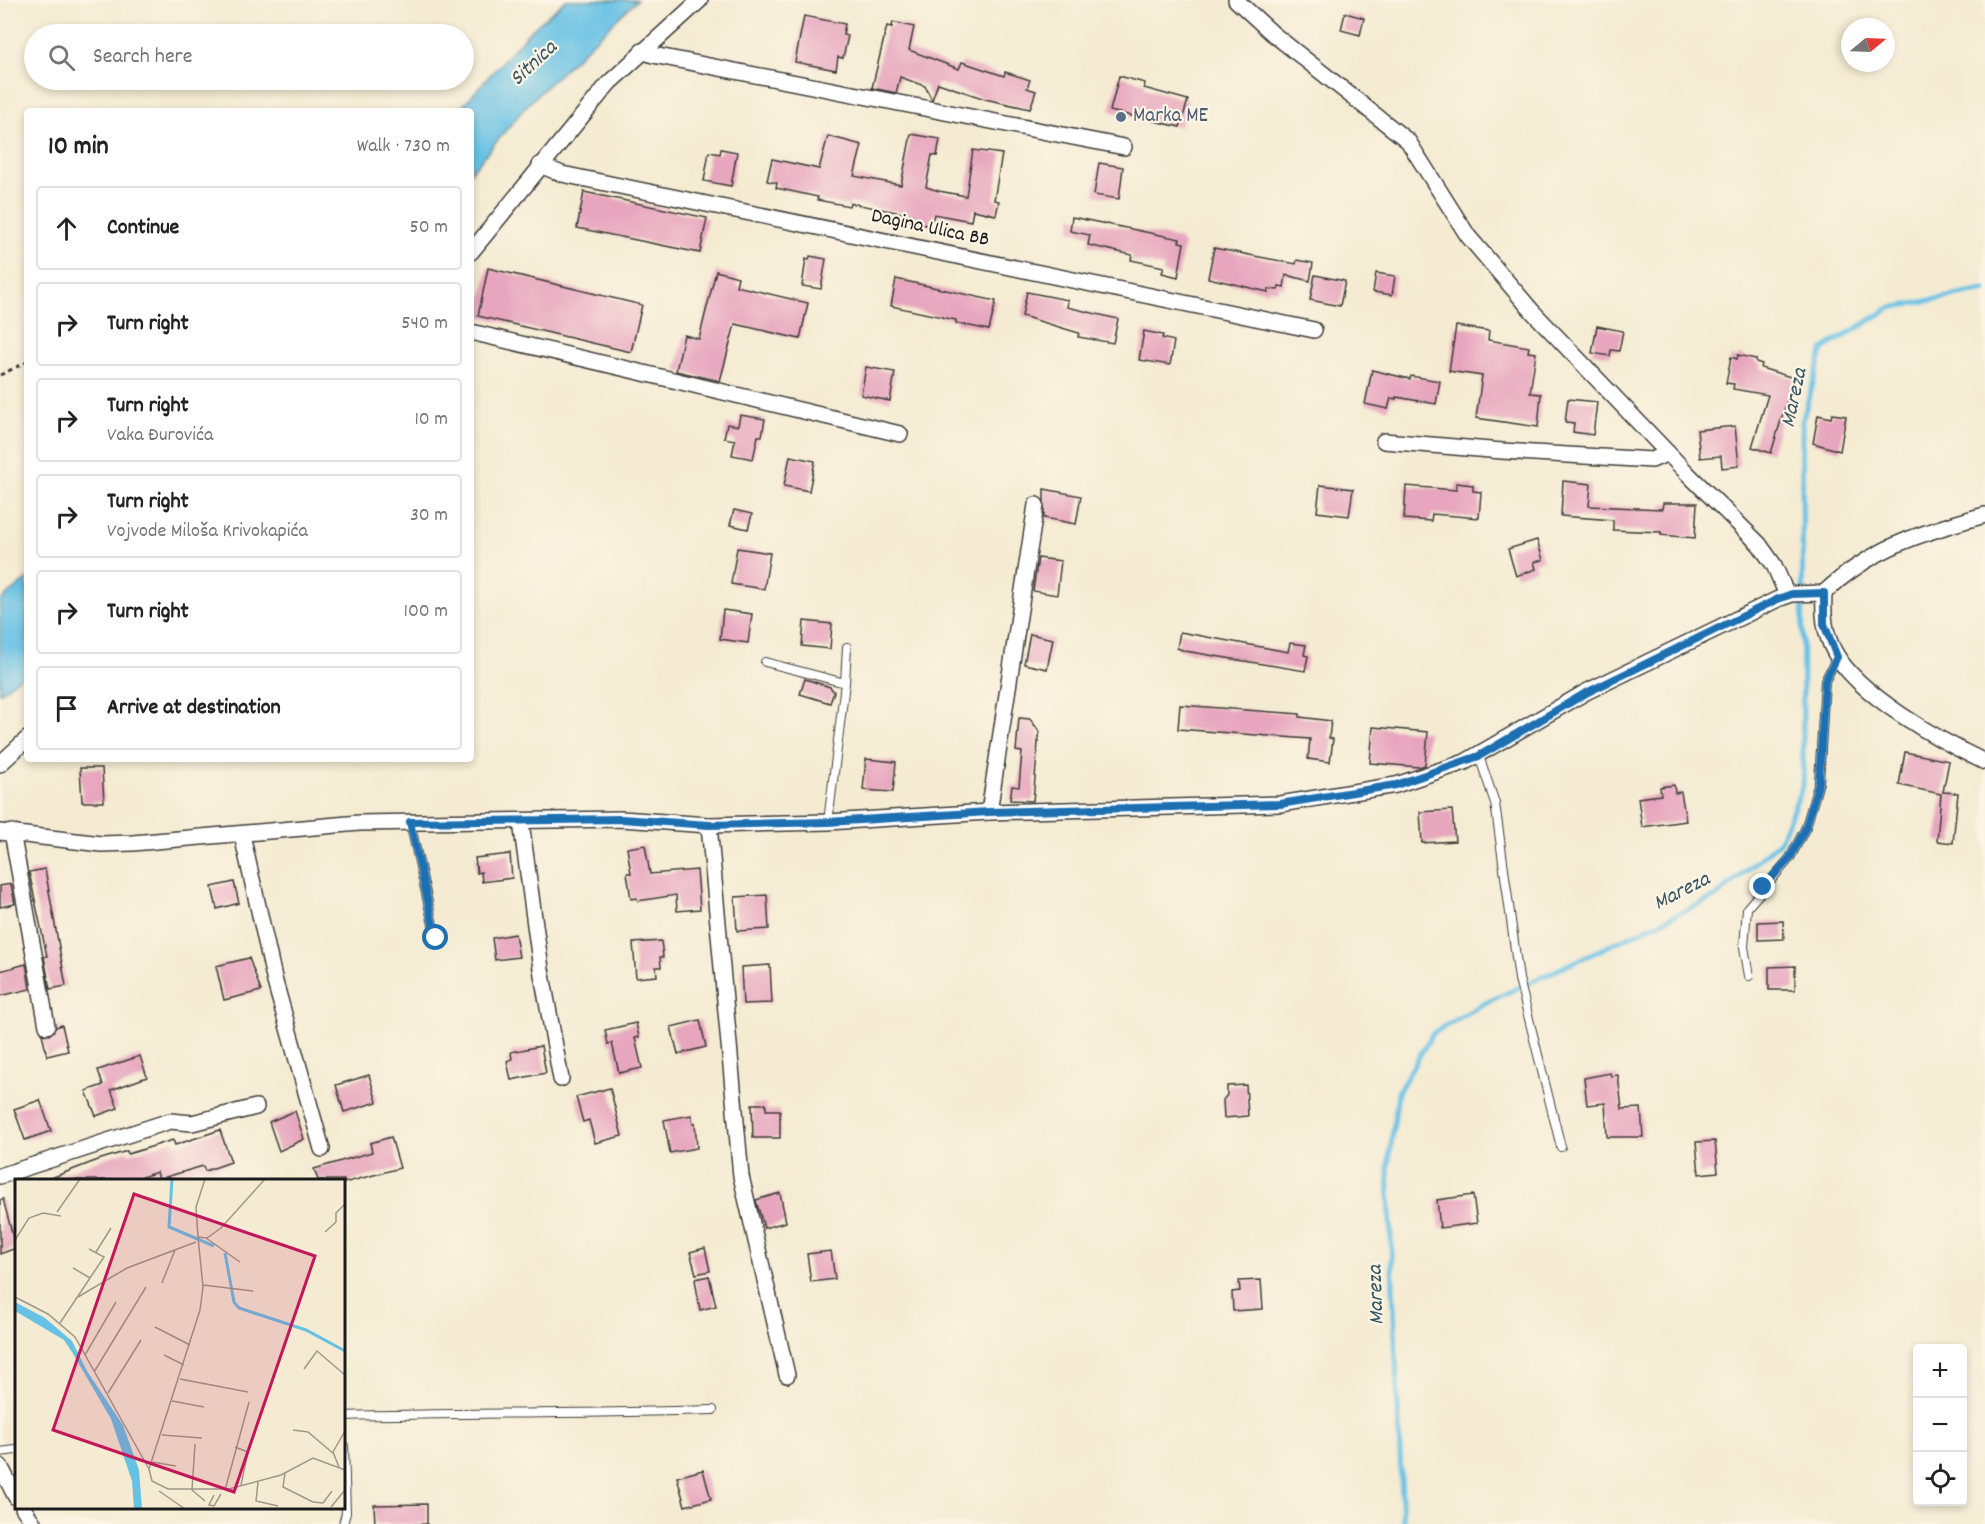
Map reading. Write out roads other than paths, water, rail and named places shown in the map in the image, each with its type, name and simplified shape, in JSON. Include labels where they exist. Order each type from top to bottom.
[{"type":"street","points":[[474,248],[609,83],[700,0]]},
{"type":"street","points":[[1236,0],[1272,33],[1408,141],[1468,236],[1533,312],[1759,544],[1774,565],[1789,595]]},
{"type":"street","points":[[642,51],[1124,147]]},
{"type":"street","name":"Dagina Ulica BB","points":[[540,165],[574,176],[1314,330]]},
{"type":"street","points":[[474,333],[900,434]]},
{"type":"street","points":[[1384,441],[1652,460],[1668,453]]},
{"type":"street","points":[[989,812],[1036,505]]},
{"type":"street","points":[[47,1026],[6,832],[101,844],[242,835],[358,823],[621,819],[709,825],[828,822],[989,812],[1280,804],[1396,785],[1479,756],[1586,693],[1789,595],[1817,593],[1851,568],[1882,550],[1985,515]]},
{"type":"street","points":[[1817,593],[1824,624],[1837,657],[1861,683],[1895,710],[1952,746],[1985,762]]},
{"type":"street","points":[[0,764],[24,743]]},
{"type":"street","points":[[521,822],[539,958],[561,1079]]},
{"type":"street","points":[[709,825],[741,1176],[787,1375]]},
{"type":"street","points":[[242,835],[274,982],[322,1149]]},
{"type":"street","points":[[0,1176],[170,1121],[192,1123],[256,1107]]},
{"type":"street","points":[[0,1466],[15,1495]]},
{"type":"street","points":[[24,1509],[34,1524]]},
{"type":"lane","points":[[828,822],[846,683],[847,647]]},
{"type":"lane","points":[[1749,976],[1744,947],[1748,908],[1790,858],[1806,827],[1819,782],[1825,681],[1837,657]]},
{"type":"lane","points":[[765,662],[846,683]]},
{"type":"lane","points":[[1479,756],[1495,803],[1519,979],[1561,1147]]},
{"type":"lane","points":[[410,822],[436,938]]},
{"type":"lane","points":[[345,1416],[478,1412],[609,1414],[713,1410]]},
{"type":"lane","points":[[0,1452],[15,1450]]},
{"type":"lane","points":[[343,1524],[346,1513],[345,1480]]},
{"type":"water","name":"Sitnica","points":[[566,0],[637,0],[528,104],[474,168],[474,108],[461,108],[528,33]]},
{"type":"water","points":[[24,581],[24,674],[0,693],[0,601]]},
{"type":"waterway","name":"Mareza","points":[[1403,1524],[1388,1168],[1398,1092],[1433,1033],[1483,1004],[1717,896],[1780,841],[1803,785],[1802,422],[1823,349],[1890,308],[1985,290]]},
{"type":"place","name":"Marka ME","points":[[1121,117]]}]
